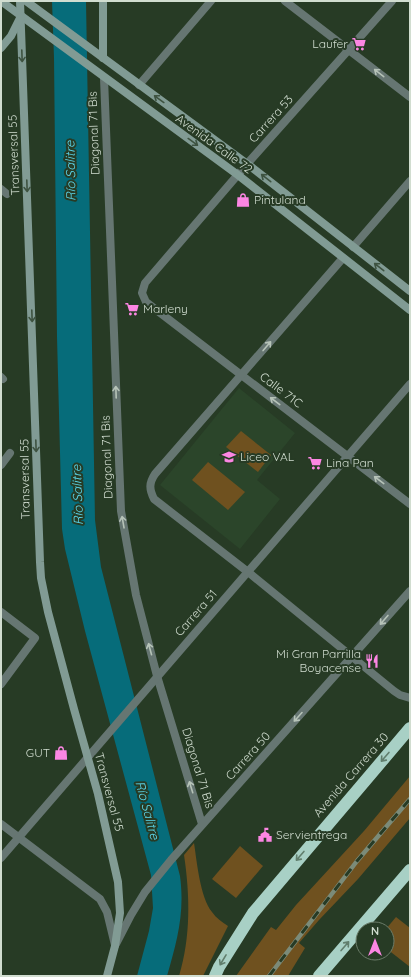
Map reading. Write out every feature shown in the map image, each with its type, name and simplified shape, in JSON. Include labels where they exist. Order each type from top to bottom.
[{"type":"highway","name":"Avenida Carrera 30","points":[[215,976],[253,912],[410,728]]},
{"type":"highway","points":[[319,976],[410,870]]},
{"type":"main road","name":"Avenida Calle 72","points":[[1,1],[45,35],[238,176],[410,310]]},
{"type":"main road","name":"Transversal 55","points":[[20,1],[41,578],[48,612],[101,808],[118,882],[120,913],[115,946]]},
{"type":"main road","name":"Avenida Calle 72","points":[[26,1],[248,164],[410,291]]},
{"type":"main road","points":[[103,1],[103,58]]},
{"type":"main road","points":[[1,48],[11,36],[21,17]]},
{"type":"main road","points":[[107,976],[115,946]]},
{"type":"street","points":[[139,85],[211,1]]},
{"type":"street","points":[[285,1],[410,97]]},
{"type":"street","name":"Carrera 53","points":[[142,293],[145,283],[392,1]]},
{"type":"street","name":"Diagonal 71 Bis","points":[[104,78],[121,511],[136,595],[157,676],[202,824]]},
{"type":"street","points":[[353,246],[410,181]]},
{"type":"street","points":[[343,258],[242,376],[155,474],[150,484],[150,490],[154,499],[248,572],[352,658],[394,691],[400,695],[410,698]]},
{"type":"street","name":"Calle 71C","points":[[142,293],[146,302],[410,504]]},
{"type":"street","name":"Carrera 51","points":[[1,858],[410,384]]},
{"type":"street","points":[[1,465],[10,453]]},
{"type":"street","name":"Carrera 50","points":[[115,946],[145,892],[186,842],[352,658],[410,591]]},
{"type":"street","points":[[1,612],[35,638],[1,684]]},
{"type":"street","points":[[1,824],[100,899],[107,912],[115,946]]},
{"type":"shaded area","name":"Liceo VAL","points":[[239,388],[295,433],[257,480],[280,499],[240,549],[160,485]]},
{"type":"shaded area","points":[[241,431],[271,455],[258,472],[226,447]]},
{"type":"shaded area","points":[[208,462],[245,492],[228,510],[192,480]]},
{"type":"shaded area","points":[[410,776],[410,818],[358,879],[299,943],[305,948],[288,976],[236,976],[271,927],[276,930],[296,905],[364,831]]},
{"type":"shaded area","points":[[194,843],[202,889],[208,906],[219,920],[228,926],[203,976],[179,976],[186,946],[188,916],[184,855]]},
{"type":"shaded area","points":[[240,846],[263,866],[236,898],[212,879]]},
{"type":"shaded area","points":[[396,917],[410,928],[410,967],[395,955],[395,921],[393,921]]},
{"type":"water","name":"Río Salitre","points":[[52,1],[86,1],[95,520],[101,567],[180,876],[181,915],[177,939],[167,976],[137,976],[149,931],[153,908],[151,875],[85,631],[65,549],[62,529],[57,337]]},
{"type":"railway","points":[[269,976],[357,861],[410,799]]},
{"type":"place","name":"Laufer","points":[[359,44]]},
{"type":"place","name":"Pintuland","points":[[243,200]]},
{"type":"place","name":"Marleny","points":[[132,309]]},
{"type":"place","name":"Liceo VAL","points":[[229,457]]},
{"type":"place","name":"Lina Pan","points":[[315,463]]},
{"type":"place","name":"Mi Gran Parrilla Boyacense","points":[[372,661]]},
{"type":"place","name":"GUT","points":[[61,753]]},
{"type":"place","name":"Servientrega","points":[[265,835]]}]
